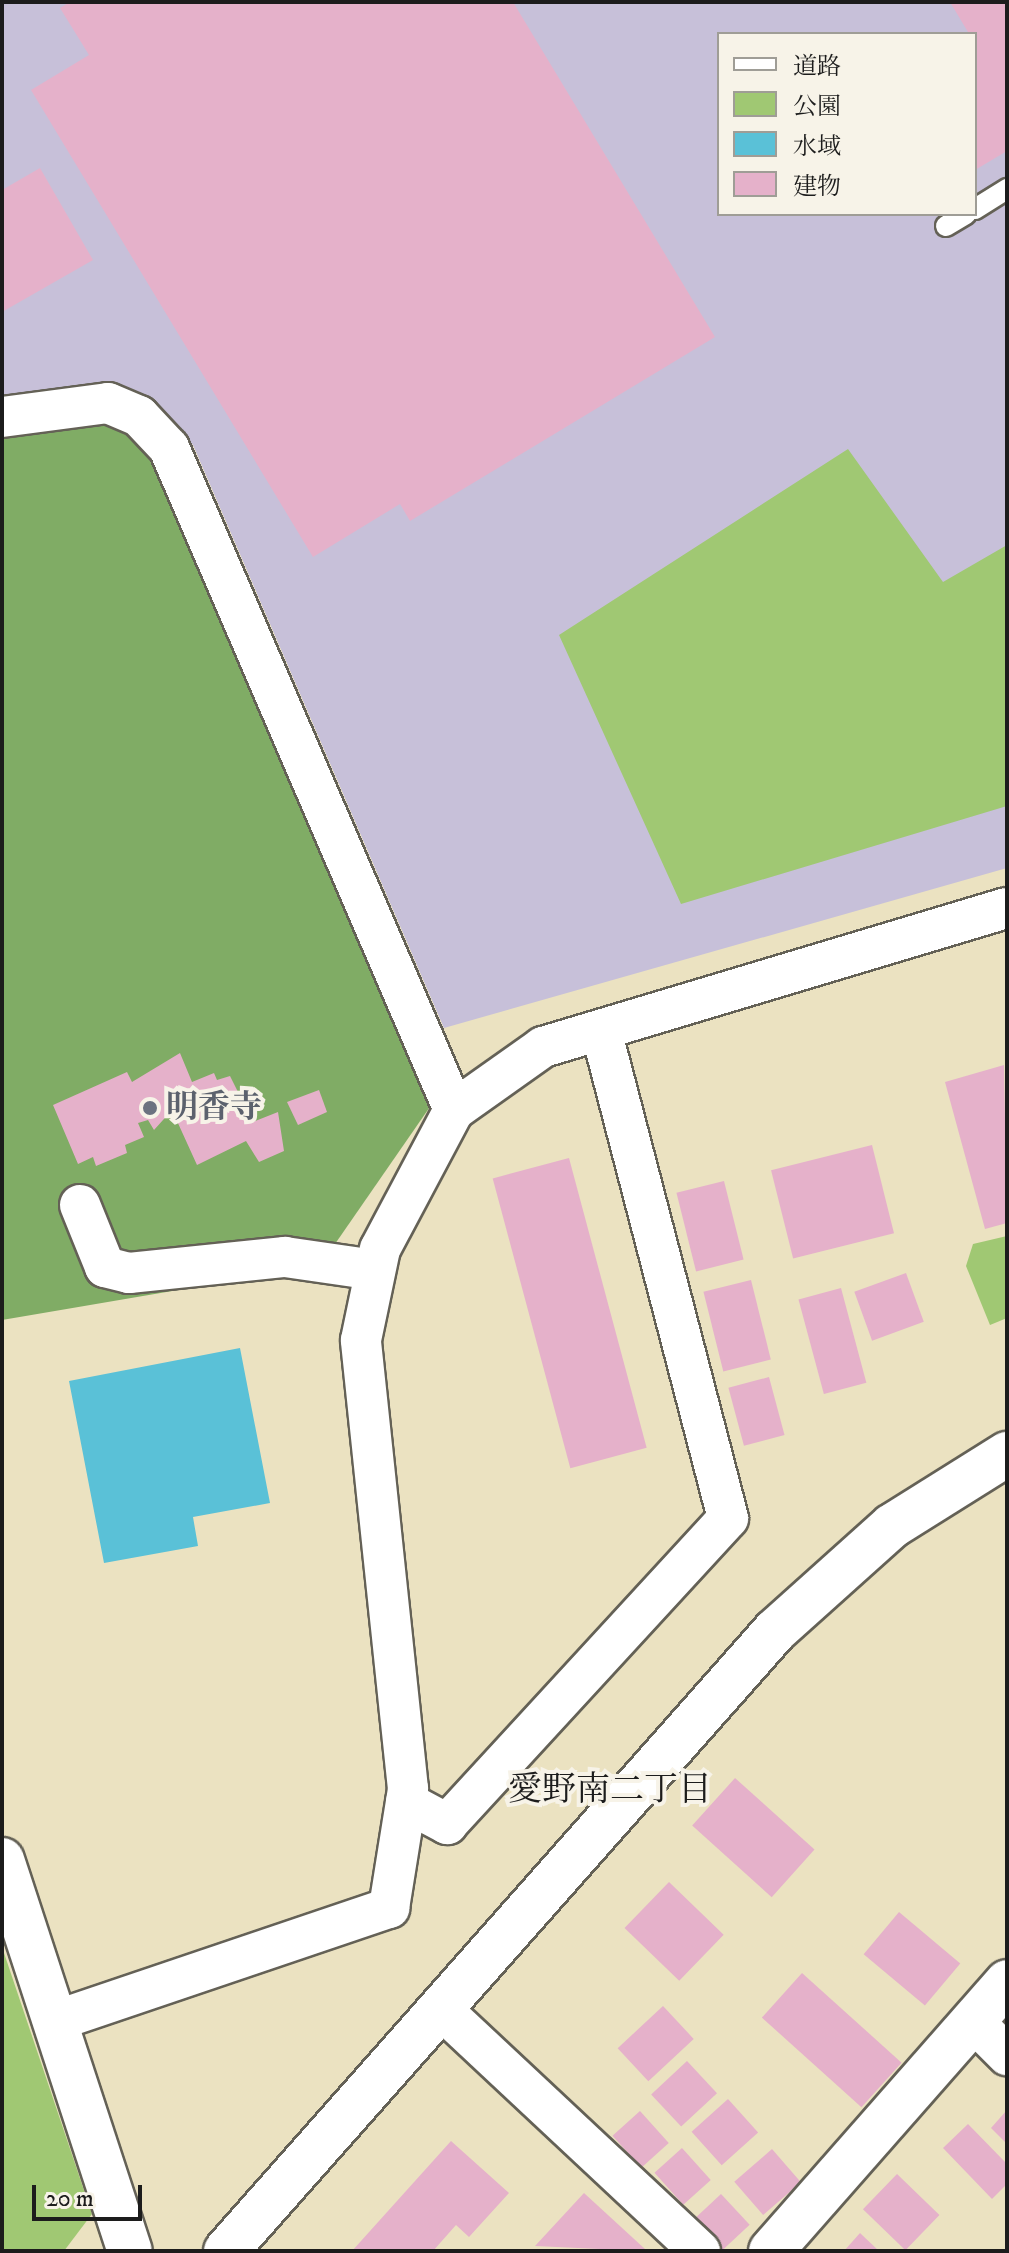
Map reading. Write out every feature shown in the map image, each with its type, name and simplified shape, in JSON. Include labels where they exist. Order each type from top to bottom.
[{"type":"street","points":[[2,417],[108,403],[139,416],[169,448],[454,1110]]},
{"type":"street","points":[[55,2021],[389,1908],[406,1802],[361,1340],[375,1270],[454,1110],[543,1047],[1007,908]]},
{"type":"street","points":[[406,1802],[447,1824],[728,1518],[601,1030]]},
{"type":"street","points":[[80,1205],[105,1267],[129,1273],[285,1257],[375,1270]]},
{"type":"street","points":[[226,2251],[775,1631],[892,1526],[1007,1454]]},
{"type":"street","points":[[2,1860],[130,2251]]},
{"type":"street","points":[[771,2251],[1007,1982]]},
{"type":"street","points":[[440,2008],[700,2251]]},
{"type":"street","points":[[974,2022],[1007,2055]]},
{"type":"lane","points":[[977,208],[1007,189]]},
{"type":"lane","points":[[946,226],[963,216]]},
{"type":"shaded area","points":[[2,2],[1007,2],[1007,868],[444,1028],[193,445],[151,399],[104,385],[2,404]]},
{"type":"green space","points":[[112,419],[159,465],[443,1088],[335,1244],[289,1271],[2,1320],[2,425]]},
{"type":"green space","points":[[848,449],[943,582],[1007,545],[1007,806],[681,904],[559,635]]},
{"type":"green space","points":[[1007,1236],[1007,1318],[990,1325],[966,1266],[973,1244]]},
{"type":"green space","points":[[2,1947],[92,2214],[64,2251],[2,2251]]},
{"type":"water","points":[[240,1348],[270,1503],[193,1517],[198,1546],[104,1563],[69,1381]]},
{"type":"building","points":[[70,2],[513,2],[715,337],[410,521],[400,504],[313,557],[31,90],[89,55],[60,8]]},
{"type":"building","points":[[950,2],[1007,2],[1007,151],[977,169],[977,32],[968,32]]},
{"type":"building","points":[[40,168],[93,260],[2,312],[2,190]]},
{"type":"building","name":"明香寺","points":[[180,1053],[192,1082],[214,1073],[217,1080],[230,1076],[253,1122],[278,1112],[284,1151],[259,1162],[246,1141],[197,1165],[172,1110],[154,1130],[148,1120],[138,1123],[144,1137],[125,1145],[127,1153],[96,1166],[93,1157],[78,1164],[53,1105],[127,1072],[132,1082]]},
{"type":"building","points":[[1004,1065],[1007,1223],[985,1229],[945,1082]]},
{"type":"building","points":[[319,1090],[327,1112],[298,1125],[287,1102]]},
{"type":"building","points":[[872,1145],[894,1233],[793,1258],[771,1170]]},
{"type":"building","points":[[569,1158],[647,1448],[570,1468],[493,1178]]},
{"type":"building","points":[[724,1181],[744,1260],[696,1271],[676,1193]]},
{"type":"building","points":[[906,1273],[924,1322],[872,1341],[854,1292]]},
{"type":"building","points":[[751,1280],[771,1360],[723,1371],[703,1292]]},
{"type":"building","points":[[841,1288],[866,1383],[824,1394],[798,1299]]},
{"type":"building","points":[[769,1377],[785,1435],[744,1446],[728,1388]]},
{"type":"building","points":[[735,1778],[815,1850],[772,1897],[692,1826]]},
{"type":"building","points":[[669,1882],[724,1935],[679,1981],[625,1928]]},
{"type":"building","points":[[899,1912],[960,1963],[925,2006],[864,1954]]},
{"type":"building","points":[[802,1973],[902,2063],[861,2107],[762,2018]]},
{"type":"building","points":[[663,2006],[694,2039],[648,2081],[618,2048]]},
{"type":"building","points":[[687,2061],[717,2093],[681,2127],[651,2094]]},
{"type":"building","points":[[728,2099],[758,2132],[722,2165],[692,2132]]},
{"type":"building","points":[[1007,2110],[1007,2144],[991,2128]]},
{"type":"building","points":[[640,2111],[669,2143],[641,2168],[613,2136]]},
{"type":"building","points":[[968,2124],[1007,2164],[1007,2184],[992,2199],[943,2148]]},
{"type":"building","points":[[451,2141],[509,2193],[469,2237],[456,2225],[433,2251],[352,2251]]},
{"type":"building","points":[[682,2148],[711,2180],[683,2205],[655,2173]]},
{"type":"building","points":[[772,2149],[801,2182],[763,2215],[734,2182]]},
{"type":"building","points":[[897,2174],[939,2215],[905,2250],[863,2209]]},
{"type":"building","points":[[584,2193],[645,2249],[535,2246]]},
{"type":"building","points":[[721,2194],[750,2225],[723,2250],[694,2219]]},
{"type":"building","points":[[860,2233],[879,2251],[844,2251]]},
{"type":"place","name":"明香寺","points":[[150,1108]]},
{"type":"district","name":"愛野南二丁目","points":[[610,1791]]}]
